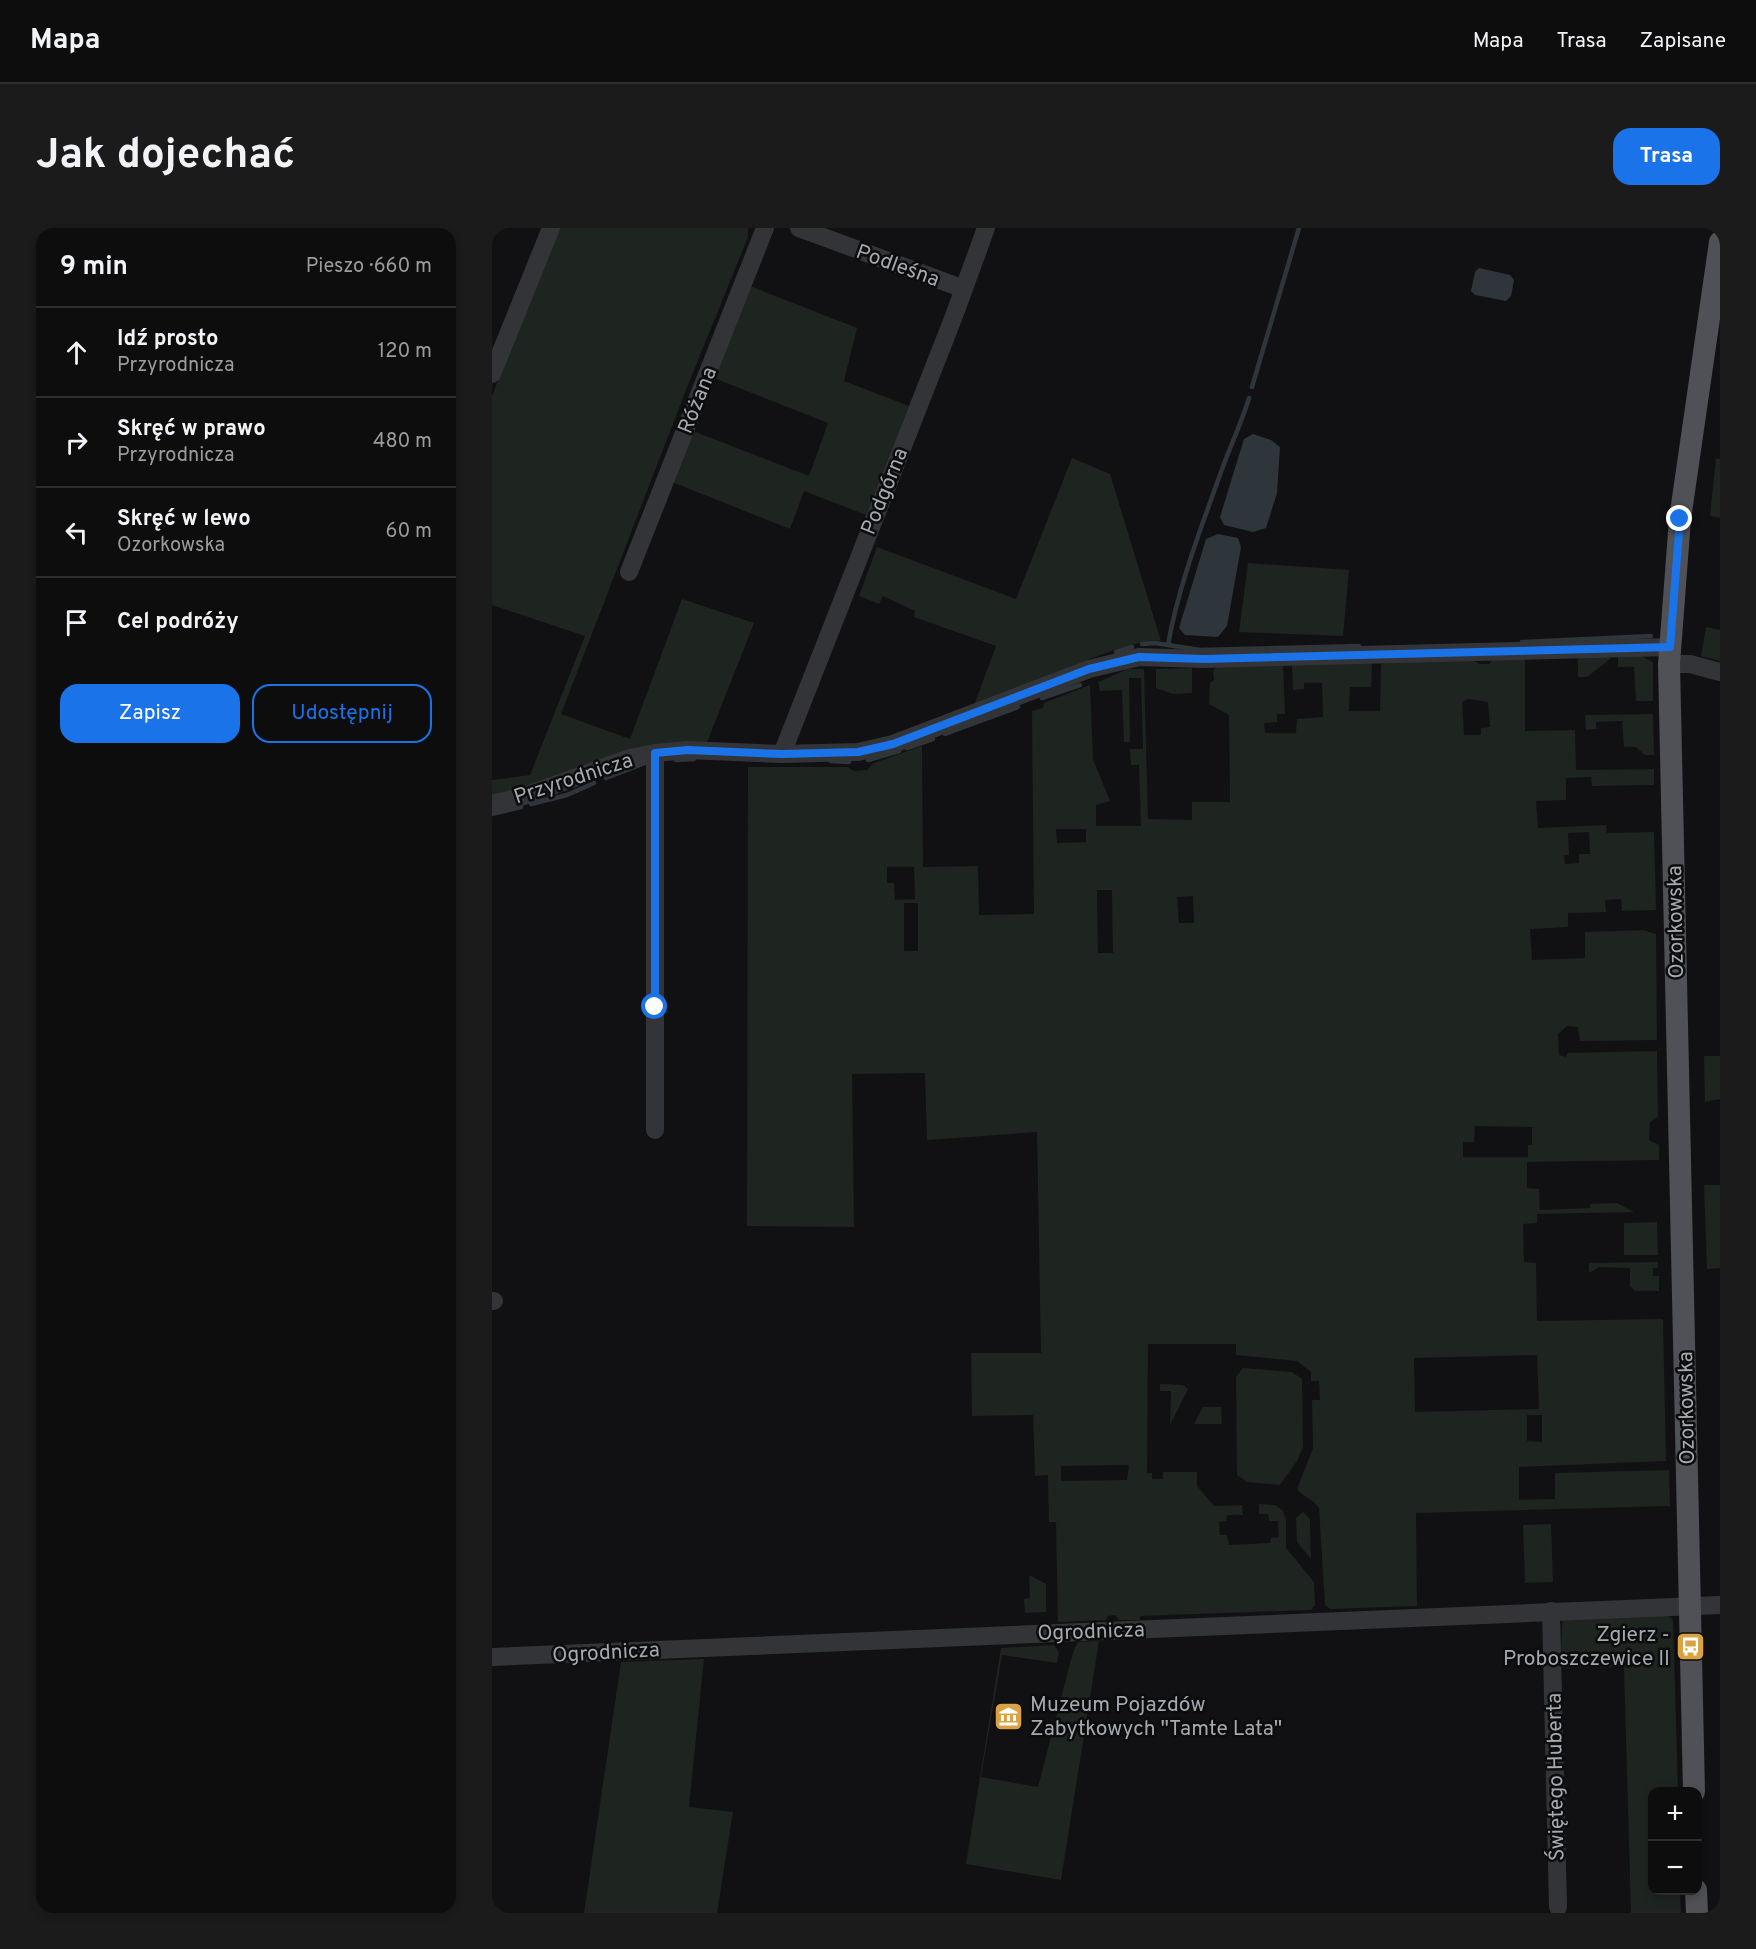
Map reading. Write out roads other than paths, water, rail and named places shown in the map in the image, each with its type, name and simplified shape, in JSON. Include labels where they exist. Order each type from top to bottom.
[{"type":"main road","name":"Ozorkowska","points":[[1694,1787],[1669,656],[1680,519],[1714,326],[1720,242]]},
{"type":"main road","points":[[1696,1895],[1697,1913]]},
{"type":"street","points":[[492,374],[551,228]]},
{"type":"street","name":"Różana","points":[[629,572],[765,228]]},
{"type":"street","name":"Podleśna","points":[[799,228],[964,289]]},
{"type":"street","name":"Podgórna","points":[[782,754],[986,228]]},
{"type":"street","name":"Przyrodnicza","points":[[492,804],[524,796],[630,758],[655,753],[688,750],[782,754],[858,752],[893,744],[1089,669],[1139,657],[1204,659],[1669,656],[1720,672]]},
{"type":"street","name":"Przyrodnicza","points":[[655,753],[655,1130]]},
{"type":"street","name":"Ogrodnicza","points":[[492,1657],[1720,1605]]},
{"type":"street","name":"Świętego Huberta","points":[[1551,1611],[1558,1907]]},
{"type":"waterway","points":[[1252,387],[1299,228]]},
{"type":"waterway","points":[[1168,645],[1191,558],[1249,398]]},
{"type":"waterway","points":[[1522,642],[1651,636]]},
{"type":"waterway","points":[[1142,644],[1155,643],[1200,650],[1359,646]]},
{"type":"waterway","points":[[1116,652],[1132,647]]},
{"type":"waterway","points":[[1042,698],[1080,685]]},
{"type":"waterway","points":[[945,734],[1018,707]]},
{"type":"waterway","points":[[907,748],[933,739]]},
{"type":"waterway","points":[[868,760],[899,751]]},
{"type":"waterway","points":[[676,760],[694,759]]},
{"type":"waterway","points":[[831,761],[849,762]]},
{"type":"waterway","points":[[606,778],[645,763]]},
{"type":"waterway","points":[[531,804],[567,795],[594,783]]},
{"type":"waterway","points":[[492,814],[521,807]]},
{"type":"place","name":"Zgierz - Proboszczewice II","points":[[1691,1646]]},
{"type":"place","name":"Muzeum Pojazdów Zabytkowych \"Tamte Lata\"","points":[[1009,1716]]}]
